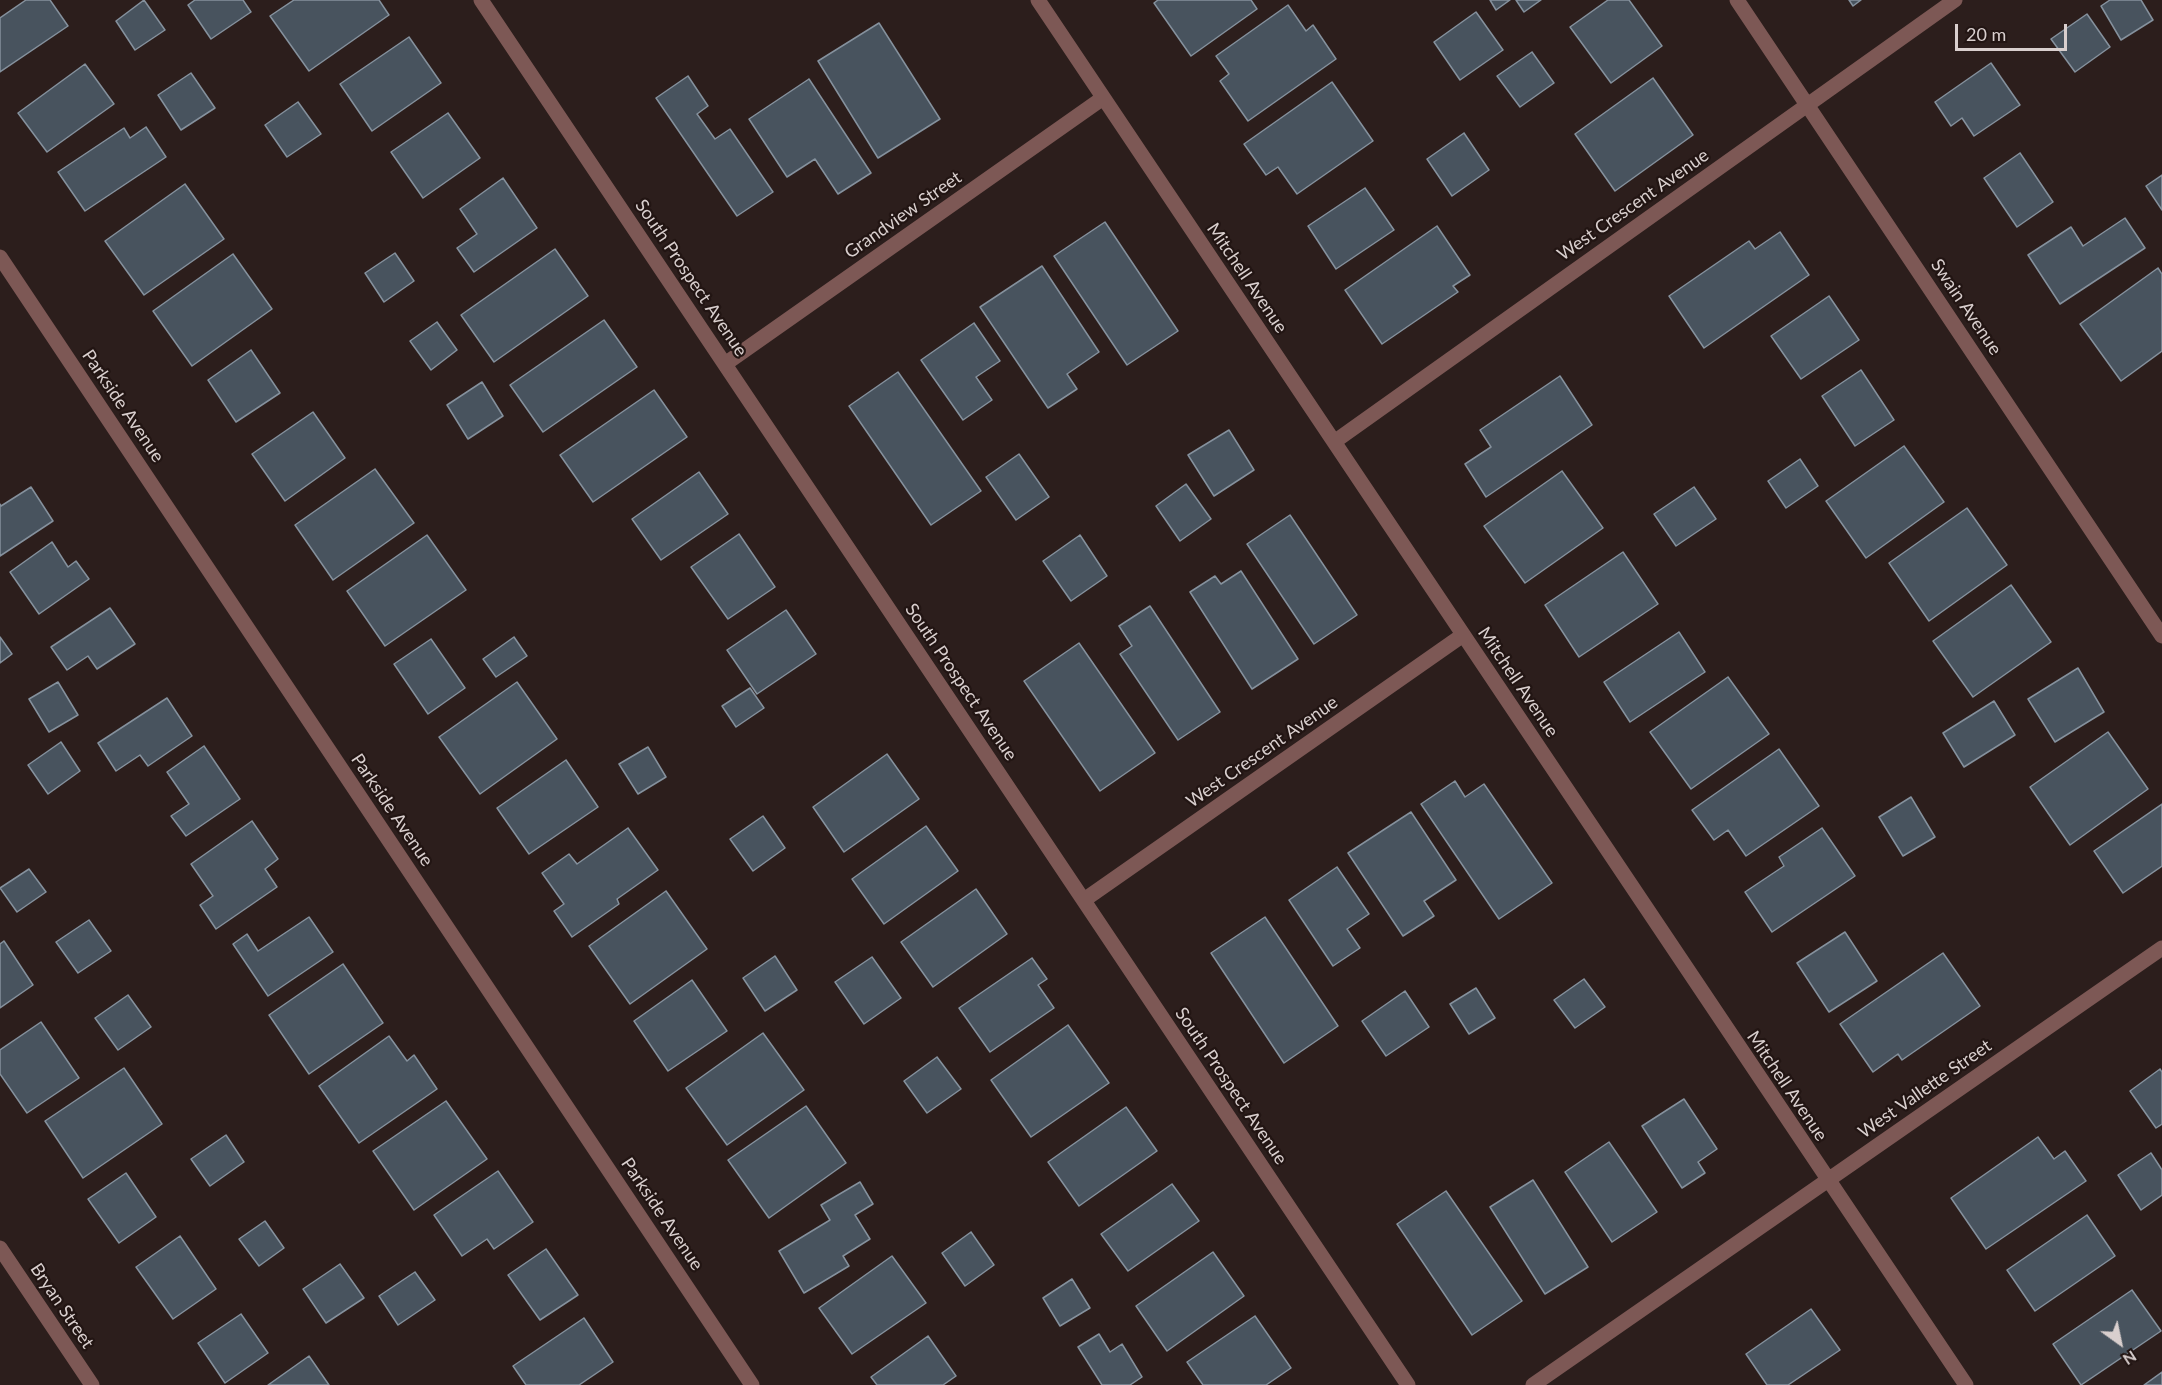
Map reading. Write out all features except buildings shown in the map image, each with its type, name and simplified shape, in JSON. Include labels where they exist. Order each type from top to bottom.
[{"type":"street","name":"South Prospect Avenue","points":[[482,0],[1408,1385]]},
{"type":"street","name":"Mitchell Avenue","points":[[1038,0],[1827,1181],[1966,1385]]},
{"type":"street","name":"Swain Avenue","points":[[1737,0],[2162,636]]},
{"type":"street","name":"West Crescent Avenue","points":[[1334,442],[1955,0]]},
{"type":"street","name":"Grandview Street","points":[[725,364],[1103,98]]},
{"type":"street","name":"Parkside Avenue","points":[[0,257],[752,1385]]},
{"type":"street","name":"West Crescent Avenue","points":[[1084,900],[1463,635]]},
{"type":"street","name":"West Vallette Street","points":[[1533,1385],[2162,948]]},
{"type":"street","name":"Bryan Street","points":[[0,1248],[92,1385]]}]
